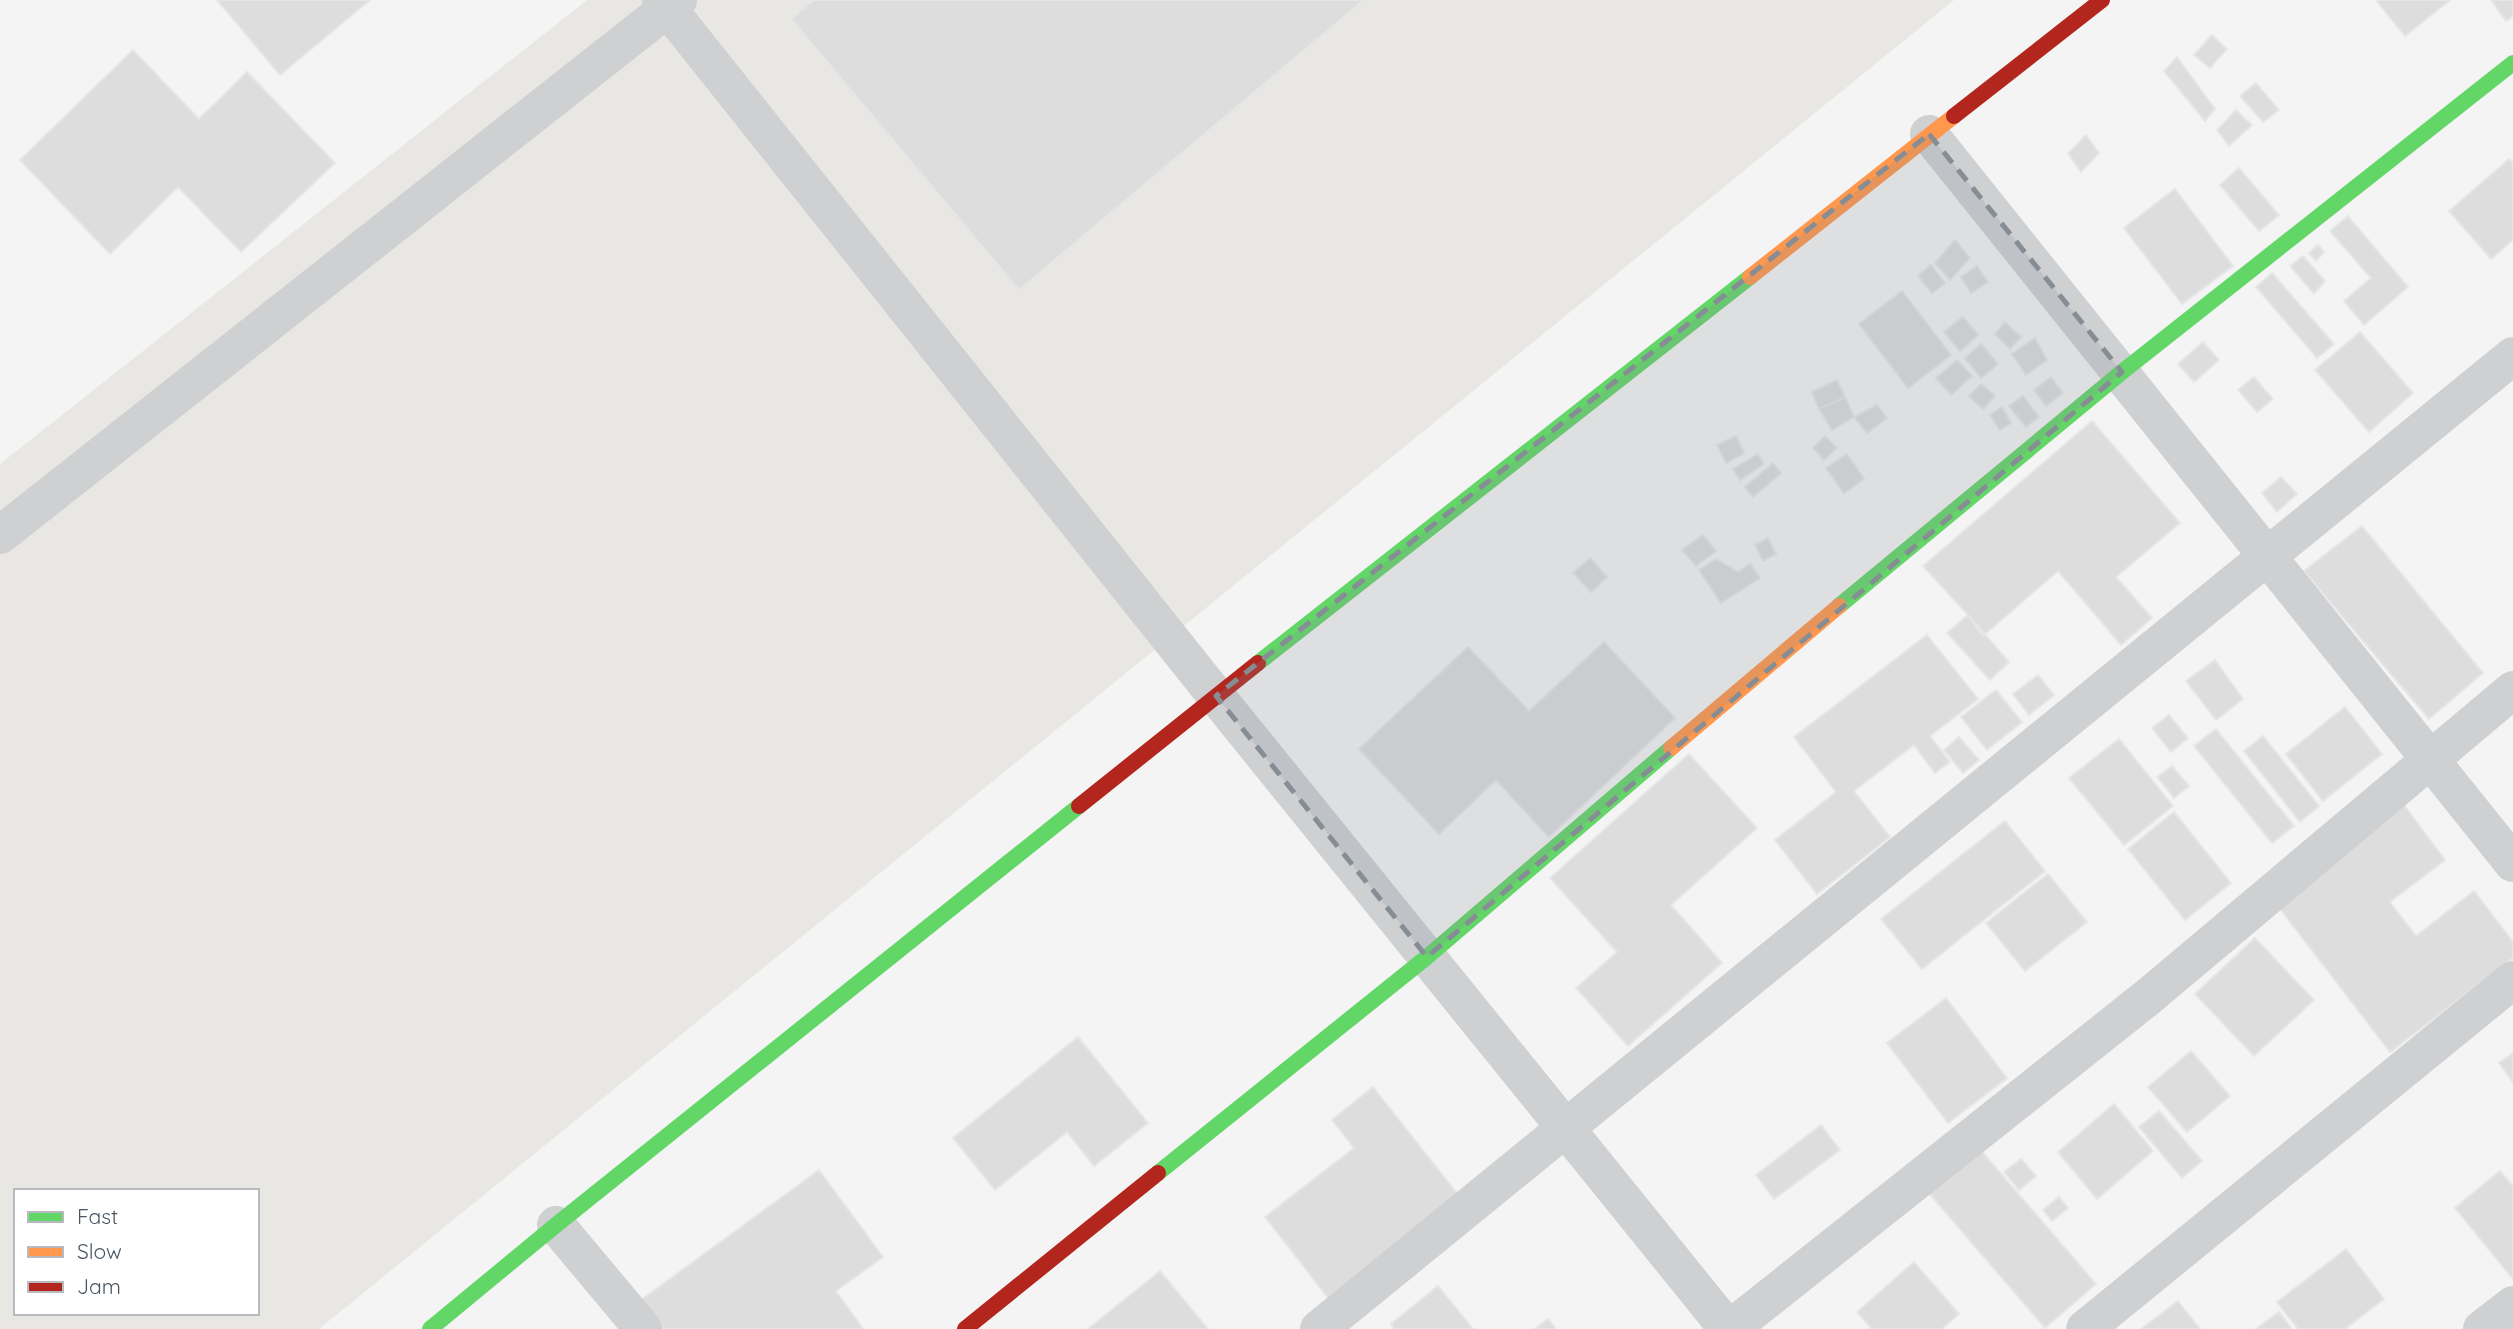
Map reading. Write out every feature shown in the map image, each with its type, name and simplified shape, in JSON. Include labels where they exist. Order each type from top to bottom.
[{"type":"street","points":[[429,1329],[1216,696],[2102,0]]},
{"type":"street","points":[[0,536],[669,3],[1216,696],[1729,1329],[2148,997],[2513,690]]},
{"type":"street","points":[[965,1329],[1427,957],[1782,653],[2122,372],[2513,63]]},
{"type":"street","points":[[1929,134],[2513,863]]},
{"type":"street","points":[[1319,1329],[2513,356]]},
{"type":"street","points":[[2085,1329],[2513,979]]},
{"type":"street","points":[[556,1225],[643,1329]]},
{"type":"street","points":[[2482,1329],[2513,1305]]},
{"type":"highlighted area","points":[[1929,134],[2122,372],[1427,957],[1216,696]]},
{"type":"shaded area","points":[[587,0],[1954,0],[319,1329],[0,1329],[0,464]]},
{"type":"building","points":[[217,0],[370,0],[280,75]]},
{"type":"building","points":[[813,0],[1364,0],[1019,290],[791,19]]},
{"type":"building","points":[[2376,0],[2450,0],[2405,36]]},
{"type":"building","points":[[2491,0],[2513,0],[2513,16],[2506,21]]},
{"type":"building","points":[[2212,35],[2227,49],[2210,68],[2194,55]]},
{"type":"building","points":[[133,50],[199,119],[247,72],[335,163],[241,252],[178,187],[110,254],[20,160]]},
{"type":"building","points":[[2177,57],[2215,109],[2205,121],[2164,71]]},
{"type":"building","points":[[2256,83],[2279,110],[2263,122],[2240,96]]},
{"type":"building","points":[[2236,110],[2252,125],[2229,146],[2217,130]]},
{"type":"building","points":[[2086,135],[2099,153],[2081,172],[2068,153]]},
{"type":"building","points":[[2509,159],[2513,163],[2513,240],[2491,259],[2449,211]]},
{"type":"building","points":[[2239,168],[2279,215],[2259,231],[2220,185]]},
{"type":"building","points":[[2175,189],[2233,266],[2182,304],[2124,228]]},
{"type":"building","points":[[2348,216],[2408,287],[2364,325],[2344,301],[2371,278],[2330,231]]},
{"type":"building","points":[[1955,240],[1970,258],[1950,280],[1935,263]]},
{"type":"building","points":[[2318,245],[2324,252],[2316,261],[2309,253]]},
{"type":"building","points":[[2303,256],[2325,281],[2314,294],[2290,266]]},
{"type":"building","points":[[1931,265],[1945,283],[1932,293],[1918,276]]},
{"type":"building","points":[[1977,266],[1988,282],[1971,293],[1961,277]]},
{"type":"building","points":[[2272,273],[2334,344],[2317,358],[2256,287]]},
{"type":"building","points":[[1902,291],[1951,355],[1908,388],[1859,324]]},
{"type":"building","points":[[1963,317],[1978,335],[1960,351],[1944,332]]},
{"type":"building","points":[[2005,322],[2021,337],[2010,349],[1995,334]]},
{"type":"building","points":[[2360,332],[2413,393],[2369,432],[2315,370]]},
{"type":"building","points":[[2035,338],[2047,360],[2026,375],[2012,354]]},
{"type":"building","points":[[2203,342],[2219,360],[2194,382],[2178,364]]},
{"type":"building","points":[[1981,344],[1998,364],[1981,378],[1965,358]]},
{"type":"building","points":[[1957,360],[1972,376],[1951,395],[1936,378]]},
{"type":"building","points":[[2051,377],[2063,393],[2046,406],[2034,390]]},
{"type":"building","points":[[2254,377],[2273,399],[2257,412],[2238,390]]},
{"type":"building","points":[[1837,380],[1845,397],[1819,409],[1812,392]]},
{"type":"building","points":[[1981,384],[1995,396],[1983,409],[1969,396]]},
{"type":"building","points":[[2023,396],[2039,417],[2026,427],[2009,406]]},
{"type":"building","points":[[1845,397],[1854,417],[1832,430],[1819,409]]},
{"type":"building","points":[[1877,405],[1887,418],[1867,433],[1854,417]]},
{"type":"building","points":[[2002,407],[2011,423],[2000,430],[1990,415]]},
{"type":"building","points":[[2092,421],[2180,523],[2116,577],[2152,618],[2121,645],[2058,571],[1983,636],[1968,615],[1923,566]]},
{"type":"building","points":[[1736,436],[1744,453],[1726,463],[1717,445]]},
{"type":"building","points":[[1825,436],[1837,448],[1824,460],[1813,448]]},
{"type":"building","points":[[1758,454],[1764,464],[1740,480],[1733,469]]},
{"type":"building","points":[[1847,454],[1864,479],[1844,493],[1826,468]]},
{"type":"building","points":[[1773,463],[1781,473],[1753,497],[1745,487]]},
{"type":"building","points":[[2281,477],[2297,494],[2277,512],[2262,493]]},
{"type":"building","points":[[2362,526],[2483,673],[2429,719],[2304,571]]},
{"type":"building","points":[[1703,535],[1716,551],[1696,566],[1682,550]]},
{"type":"building","points":[[1768,538],[1776,554],[1763,561],[1755,545]]},
{"type":"building","points":[[1590,558],[1607,577],[1591,592],[1573,573]]},
{"type":"building","points":[[1716,559],[1738,572],[1750,564],[1760,578],[1721,603],[1699,570]]},
{"type":"building","points":[[1968,615],[2009,662],[1990,680],[1947,633]]},
{"type":"building","points":[[1927,635],[1978,699],[1930,736],[1950,762],[1935,773],[1914,745],[1854,791],[1890,837],[1817,894],[1775,840],[1836,792],[1794,737]]},
{"type":"building","points":[[1604,642],[1675,718],[1549,837],[1496,780],[1439,834],[1359,749],[1468,647],[1529,711]]},
{"type":"building","points":[[2215,660],[2243,699],[2216,720],[2186,681]]},
{"type":"building","points":[[2038,675],[2054,695],[2029,715],[2013,694]]},
{"type":"building","points":[[1996,690],[2022,722],[1987,750],[1961,717]]},
{"type":"building","points":[[2345,707],[2382,754],[2323,801],[2286,754]]},
{"type":"building","points":[[2169,715],[2188,738],[2171,752],[2152,728]]},
{"type":"building","points":[[2216,729],[2294,826],[2272,843],[2194,746]]},
{"type":"building","points":[[2263,736],[2319,806],[2300,822],[2244,751]]},
{"type":"building","points":[[1959,737],[1979,760],[1963,773],[1944,750]]},
{"type":"building","points":[[2119,739],[2173,806],[2124,845],[2069,778]]},
{"type":"building","points":[[1689,754],[1757,828],[1671,905],[1722,963],[1628,1046],[1576,988],[1617,952],[1550,878]]},
{"type":"building","points":[[2172,766],[2189,786],[2174,798],[2157,777]]},
{"type":"building","points":[[2402,802],[2445,860],[2390,902],[2416,936],[2474,891],[2513,942],[2513,958],[2390,1052],[2274,901]]},
{"type":"building","points":[[2174,812],[2231,883],[2185,920],[2128,849]]},
{"type":"building","points":[[2005,821],[2045,871],[1922,969],[1881,919]]},
{"type":"building","points":[[2048,874],[2087,922],[2025,971],[1986,923]]},
{"type":"building","points":[[2255,938],[2314,1000],[2254,1056],[2195,994]]},
{"type":"building","points":[[1946,998],[2007,1078],[1948,1123],[1887,1043]]},
{"type":"building","points":[[1078,1037],[1148,1123],[1094,1166],[1067,1132],[995,1190],[953,1138]]},
{"type":"building","points":[[2191,1051],[2230,1096],[2187,1132],[2148,1087]]},
{"type":"building","points":[[2513,1053],[2513,1082],[2499,1063]]},
{"type":"building","points":[[1373,1087],[1460,1197],[1329,1299],[1265,1217],[1354,1148],[1332,1120]]},
{"type":"building","points":[[2114,1104],[2153,1151],[2097,1199],[2058,1152]]},
{"type":"building","points":[[2159,1111],[2202,1161],[2182,1178],[2139,1127]]},
{"type":"building","points":[[1821,1125],[1840,1150],[1774,1199],[1756,1175]]},
{"type":"building","points":[[1979,1148],[2096,1284],[2045,1328],[1928,1192]]},
{"type":"building","points":[[2021,1159],[2036,1176],[2019,1190],[2004,1172]]},
{"type":"building","points":[[819,1170],[883,1257],[836,1291],[863,1329],[663,1329],[641,1300]]},
{"type":"building","points":[[2500,1171],[2513,1186],[2513,1279],[2455,1208]]},
{"type":"building","points":[[2059,1197],[2068,1208],[2052,1221],[2043,1210]]},
{"type":"building","points":[[2346,1249],[2384,1299],[2345,1329],[2298,1329],[2277,1302]]},
{"type":"building","points":[[1914,1262],[1959,1314],[1942,1329],[1872,1329],[1857,1312]]},
{"type":"building","points":[[1160,1271],[1208,1329],[1088,1329]]},
{"type":"building","points":[[1438,1286],[1473,1329],[1394,1329],[1391,1324]]},
{"type":"building","points":[[2178,1301],[2200,1329],[2141,1329]]},
{"type":"building","points":[[2279,1312],[2292,1329],[2256,1329]]},
{"type":"building","points":[[1548,1319],[1556,1329],[1535,1329]]},
{"type":"traffic: fast","points":[[1839,606],[2122,372],[2513,63]]},
{"type":"traffic: fast","points":[[1258,663],[1750,277]]},
{"type":"traffic: fast","points":[[1158,1173],[1427,957],[1671,748]]},
{"type":"traffic: fast","points":[[430,1329],[1079,806]]},
{"type":"traffic: slow","points":[[1750,277],[1954,116]]},
{"type":"traffic: slow","points":[[1671,748],[1839,606]]},
{"type":"traffic: jam","points":[[1954,116],[2102,0]]},
{"type":"traffic: jam","points":[[1079,806],[1258,663]]},
{"type":"traffic: jam","points":[[965,1329],[1158,1173]]}]
